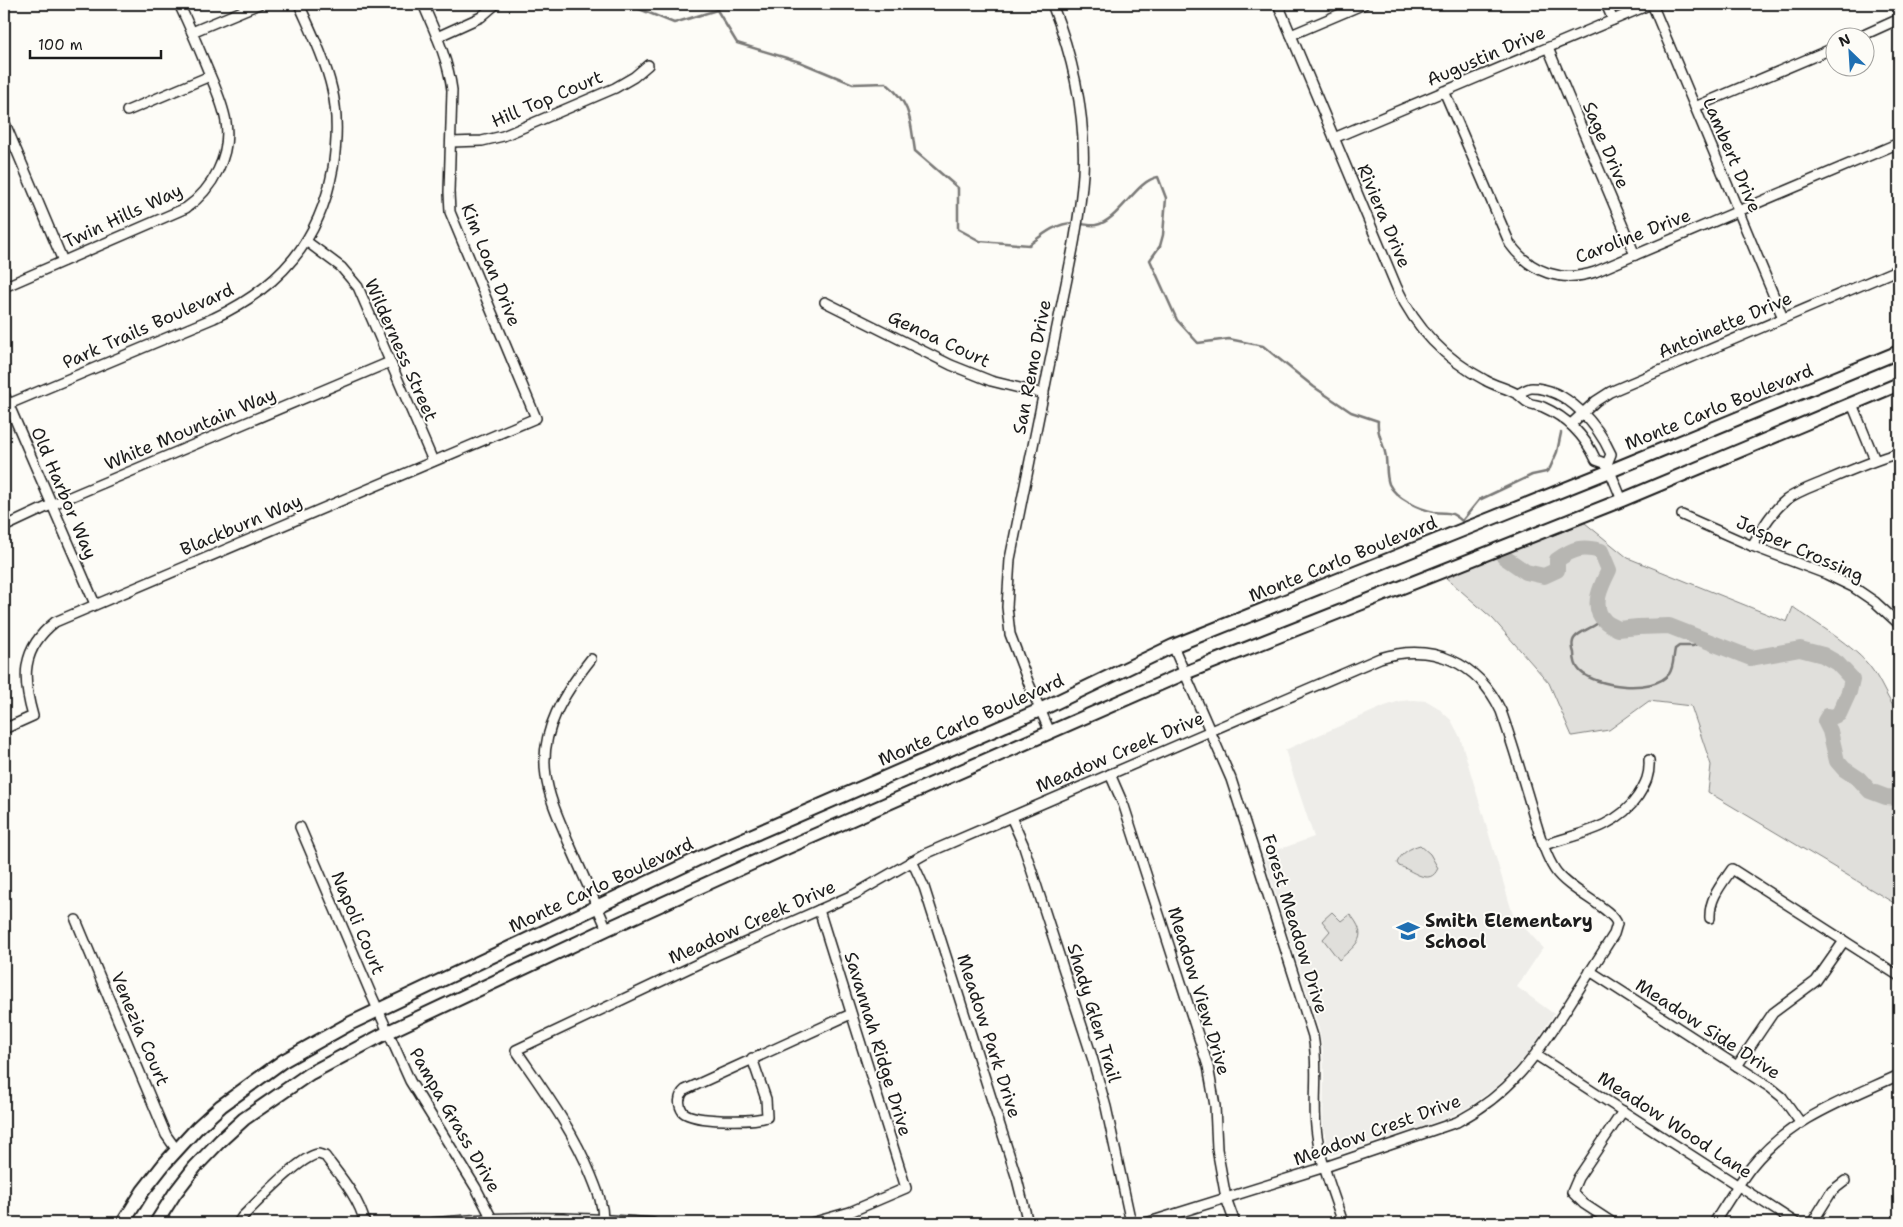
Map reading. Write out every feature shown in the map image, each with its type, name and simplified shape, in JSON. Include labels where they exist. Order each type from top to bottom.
[{"type":"main road","name":"Monte Carlo Boulevard","points":[[123,1223],[143,1191],[176,1149],[215,1111],[247,1086],[308,1046],[378,1010],[730,845],[1040,710],[1173,646],[1899,352]]},
{"type":"main road","points":[[156,1223],[175,1193],[195,1167],[220,1140],[244,1119],[309,1074],[388,1032],[779,851],[1185,673],[1622,500],[1899,384]]},
{"type":"street","name":"Twin Hills Way","points":[[4,287],[181,210],[194,202],[209,186],[222,161],[227,133],[223,107],[180,4]]},
{"type":"street","points":[[192,32],[259,4]]},
{"type":"street","name":"Park Trails Boulevard","points":[[6,405],[237,307],[274,280],[306,242],[324,208],[334,158],[336,124],[332,88],[323,59],[299,4]]},
{"type":"street","name":"Kim Loan Drive","points":[[423,4],[448,64],[452,90],[448,192],[450,212],[536,418]]},
{"type":"street","points":[[437,37],[474,21],[487,13],[496,4]]},
{"type":"street","name":"San Remo Drive","points":[[1050,732],[1010,634],[1007,594],[1010,559],[1076,229],[1083,160],[1080,115],[1070,59],[1052,4]]},
{"type":"street","name":"Riviera Drive","points":[[1278,4],[1397,288],[1414,320],[1438,348],[1460,366],[1486,381],[1518,394],[1527,403],[1546,408],[1571,424],[1586,442],[1596,460],[1609,468]]},
{"type":"street","points":[[1291,34],[1364,4]]},
{"type":"street","points":[[1606,4],[1613,20]]},
{"type":"street","name":"Augustin Drive","points":[[1334,138],[1651,4]]},
{"type":"street","name":"Lambert Drive","points":[[1651,4],[1783,318]]},
{"type":"street","points":[[1876,29],[1899,19]]},
{"type":"street","name":"Sage Drive","points":[[1548,48],[1635,255]]},
{"type":"street","points":[[1695,107],[1826,51]]},
{"type":"street","name":"Hill Top Court","points":[[451,142],[482,141],[503,136],[616,88],[634,77],[648,65]]},
{"type":"street","points":[[127,111],[210,76]]},
{"type":"street","name":"Caroline Drive","points":[[1444,91],[1506,237],[1514,251],[1525,262],[1546,273],[1570,277],[1595,272],[1899,143]]},
{"type":"street","points":[[4,121],[63,261]]},
{"type":"street","name":"Wilderness Street","points":[[306,242],[341,266],[358,287],[433,461]]},
{"type":"street","name":"Antoinette Drive","points":[[1571,424],[1596,401],[1610,392],[1899,269]]},
{"type":"street","name":"Genoa Court","points":[[825,302],[966,372],[991,381],[1044,394]]},
{"type":"street","name":"White Mountain Way","points":[[4,527],[51,505],[390,362]]},
{"type":"street","name":"Riviera Drive","points":[[1518,394],[1530,388],[1547,391],[1561,397],[1582,413],[1598,429],[1611,454],[1609,468],[1622,500]]},
{"type":"street","name":"Old Harbor Way","points":[[4,394],[6,405],[94,604]]},
{"type":"street","points":[[1852,404],[1874,460]]},
{"type":"street","name":"Blackburn Way","points":[[4,729],[33,716],[28,698],[26,676],[28,660],[35,643],[55,622],[536,418]]},
{"type":"street","points":[[1752,546],[1774,511],[1787,499],[1802,490],[1874,460],[1899,453]]},
{"type":"street","name":"Jasper Crossing","points":[[1682,515],[1752,546],[1826,574],[1853,587],[1875,602],[1899,624]]},
{"type":"street","name":"Forest Meadow Drive","points":[[1173,646],[1211,731],[1238,798],[1313,1036],[1316,1074],[1316,1125],[1325,1167],[1343,1223]]},
{"type":"street","name":"Meadow Creek Drive","points":[[603,1220],[602,1203],[578,1145],[567,1125],[516,1050],[855,894],[912,861],[1380,658],[1408,652],[1427,653],[1444,657],[1465,667],[1476,675],[1495,699],[1503,717],[1544,845],[1554,868],[1564,880],[1582,895],[1612,914],[1617,922]]},
{"type":"street","points":[[592,659],[570,687],[554,717],[548,737],[545,767],[547,784],[553,804],[607,929]]},
{"type":"street","points":[[1544,845],[1601,827],[1620,816],[1631,805],[1647,782],[1650,770],[1649,760]]},
{"type":"street","name":"Meadow View Drive","points":[[1110,774],[1124,806],[1208,1066],[1215,1106],[1217,1149],[1226,1198],[1235,1223]]},
{"type":"street","name":"Shady Glen Trail","points":[[1011,817],[1024,844],[1092,1057],[1106,1107],[1131,1223]]},
{"type":"street","name":"Napoli Court","points":[[300,827],[388,1032]]},
{"type":"street","name":"Meadow Park Drive","points":[[912,861],[924,887],[1017,1179],[1028,1223]]},
{"type":"street","points":[[1710,918],[1709,910],[1712,899],[1732,869],[1899,976]]},
{"type":"street","name":"Savannah Ridge Drive","points":[[810,1223],[850,1212],[906,1188],[819,910]]},
{"type":"street","name":"Venezia Court","points":[[76,920],[166,1135],[176,1149]]},
{"type":"street","name":"Meadow Crest Drive","points":[[1146,1223],[1325,1167],[1462,1119],[1497,1096],[1536,1055],[1614,934],[1617,922]]},
{"type":"street","points":[[1737,1066],[1774,1013],[1816,981],[1844,940]]},
{"type":"street","name":"Meadow Side Drive","points":[[1590,971],[1776,1092],[1789,1105],[1800,1122]]},
{"type":"street","points":[[752,1058],[766,1099],[767,1118],[748,1120],[695,1118],[683,1112],[679,1101],[685,1090],[752,1058],[851,1014]]},
{"type":"street","name":"Pampa Grass Drive","points":[[388,1032],[410,1081],[476,1188],[493,1221]]},
{"type":"street","name":"Meadow Wood Lane","points":[[1536,1055],[1796,1223]]},
{"type":"street","points":[[1714,1223],[1738,1186],[1764,1152],[1800,1122],[1822,1109],[1899,1075]]},
{"type":"street","points":[[1613,1223],[1580,1201],[1572,1192],[1578,1178],[1622,1111]]},
{"type":"street","points":[[238,1223],[288,1173],[308,1158],[318,1154],[325,1156],[348,1186],[364,1216],[365,1223]]},
{"type":"street","points":[[1812,1223],[1832,1191],[1845,1182]]},
{"type":"street","points":[[432,1223],[603,1220],[653,1223]]},
{"type":"shaded area","points":[[1585,523],[1628,558],[1787,622],[1793,607],[1846,644],[1871,668],[1899,714],[1899,906],[1708,792],[1711,765],[1691,706],[1649,701],[1609,730],[1572,736],[1549,683],[1493,619],[1444,576]]},
{"type":"shaded area","name":"Smith Elementary School","points":[[1400,701],[1427,701],[1437,707],[1451,720],[1460,737],[1513,915],[1543,948],[1517,987],[1554,1014],[1530,1051],[1509,1075],[1470,1106],[1453,1115],[1416,1129],[1329,1156],[1323,1125],[1324,1075],[1319,1029],[1263,855],[1314,837],[1285,750],[1385,706]]},
{"type":"shaded area","points":[[1420,845],[1430,854],[1438,868],[1435,874],[1430,877],[1420,876],[1399,866],[1397,863],[1406,851]]},
{"type":"shaded area","points":[[1332,912],[1341,921],[1350,914],[1356,922],[1360,934],[1356,944],[1339,960],[1323,939],[1330,931],[1322,921]]},
{"type":"waterway","points":[[627,4],[674,23],[717,10],[737,43],[800,62],[853,84],[886,83],[895,91],[905,106],[915,151],[958,188],[958,229],[980,241],[1029,245],[1056,227],[1075,223]]},
{"type":"waterway","points":[[1080,224],[1094,225],[1104,222],[1142,185],[1158,177],[1166,198],[1163,235],[1160,246],[1150,260],[1177,320],[1198,343],[1229,339],[1263,346],[1314,387],[1351,412],[1378,421],[1378,430],[1385,453],[1389,484],[1397,494],[1415,506],[1434,512],[1452,514],[1462,521],[1479,500],[1532,475],[1546,472],[1550,468],[1557,452],[1561,433]]},
{"type":"waterway","points":[[1504,557],[1526,572],[1544,576],[1557,570],[1557,560],[1568,553],[1583,548],[1601,551],[1609,570],[1599,595],[1598,608],[1605,621],[1618,629],[1669,626],[1751,658],[1800,649],[1823,655],[1837,663],[1852,679],[1849,692],[1839,714],[1832,717],[1828,716],[1825,721],[1830,731],[1837,761],[1870,791],[1886,797],[1899,798]]},
{"type":"waterway","points":[[1603,619],[1578,635],[1573,641],[1573,647],[1575,662],[1580,671],[1588,677],[1611,684],[1638,686],[1661,680],[1671,671],[1675,649],[1679,646],[1693,646],[1707,639]]},
{"type":"place","name":"Smith Elementary School","points":[[1408,931]]}]
